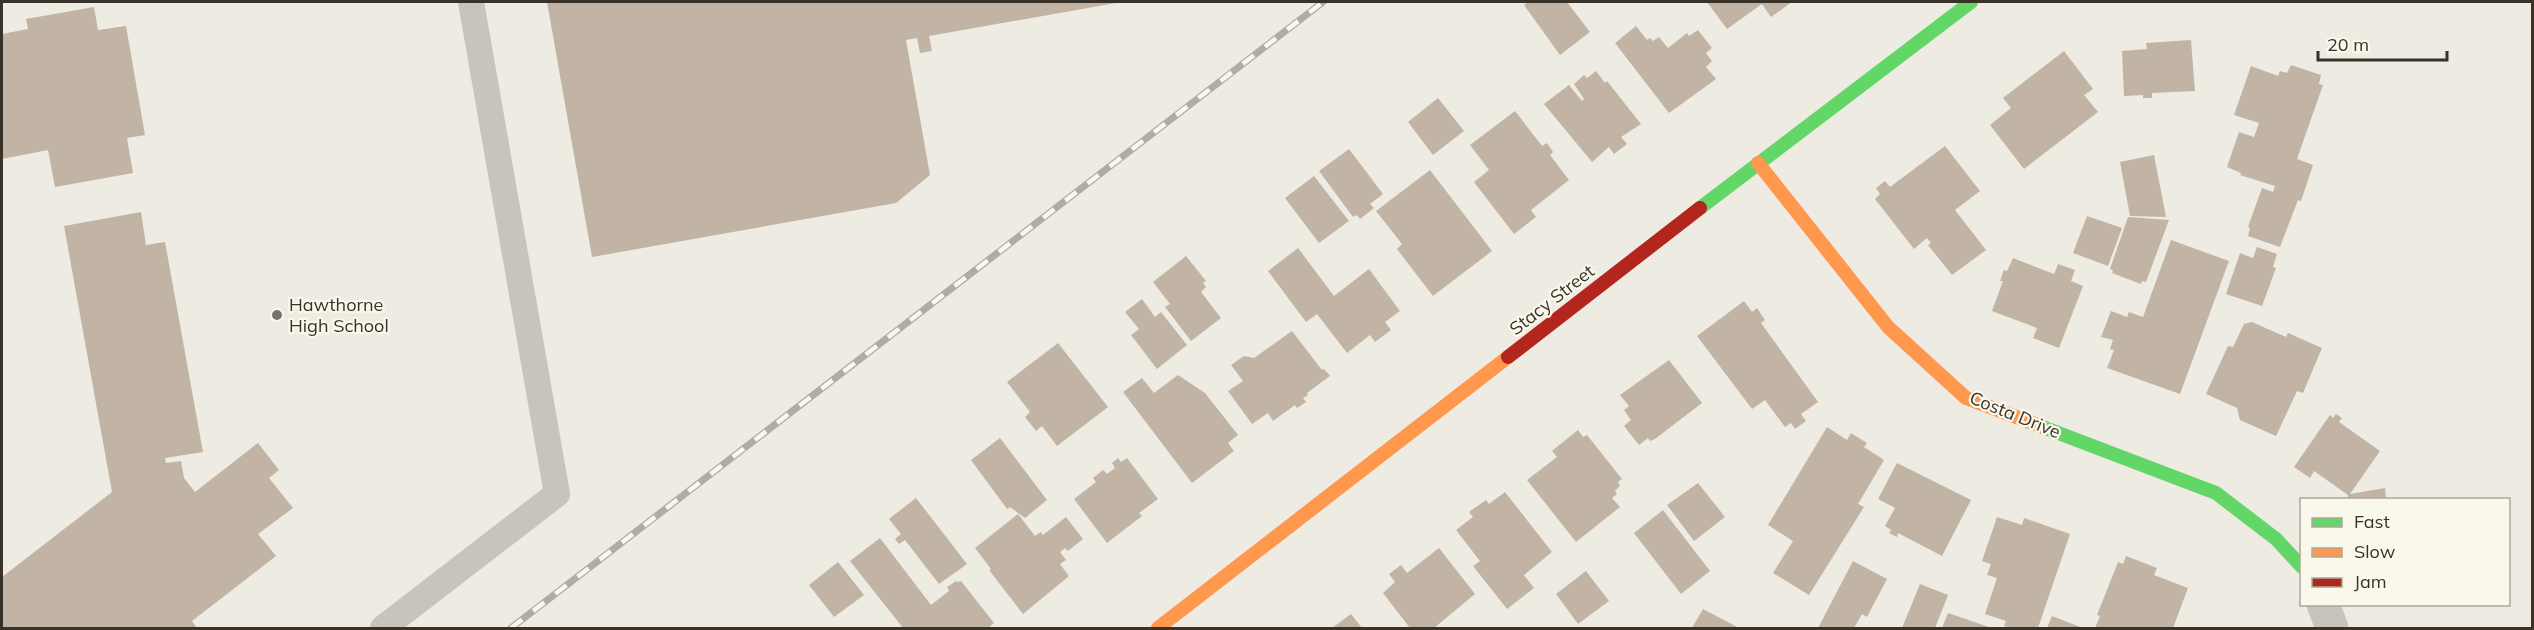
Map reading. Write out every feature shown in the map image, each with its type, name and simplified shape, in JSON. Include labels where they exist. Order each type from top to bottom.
[{"type":"street","name":"Stacy Street","points":[[1158,628],[1758,163],[1971,2]]},
{"type":"street","name":"Costa Drive","points":[[1758,163],[1887,327],[1966,398],[2216,493],[2276,539],[2300,566]]},
{"type":"street","points":[[2325,606],[2332,628]]},
{"type":"lane","points":[[383,628],[557,494],[471,2]]},
{"type":"building","points":[[547,2],[1116,3],[929,36],[932,51],[920,53],[917,38],[906,40],[930,175],[896,203],[592,257]]},
{"type":"building","points":[[1528,2],[1567,2],[1590,32],[1560,55],[1524,5]]},
{"type":"building","points":[[1707,2],[1792,2],[1771,17],[1762,4],[1727,29]]},
{"type":"building","points":[[94,7],[98,30],[126,26],[145,135],[127,138],[133,173],[55,187],[48,150],[2,159],[2,34],[28,29],[26,19]]},
{"type":"building","points":[[1636,26],[1647,40],[1650,38],[1653,41],[1659,37],[1668,48],[1687,33],[1689,36],[1698,30],[1712,48],[1706,53],[1712,61],[1706,67],[1716,79],[1669,113],[1615,43]]},
{"type":"building","points":[[2191,40],[2195,91],[2152,93],[2152,98],[2143,98],[2143,95],[2124,96],[2122,51],[2147,49],[2146,43]]},
{"type":"building","points":[[2064,51],[2093,89],[2084,95],[2098,112],[2024,169],[1990,125],[2011,108],[2003,98]]},
{"type":"building","points":[[2291,65],[2321,75],[2319,84],[2323,85],[2297,159],[2313,165],[2301,201],[2298,200],[2280,247],[2248,236],[2250,228],[2248,227],[2262,188],[2273,192],[2275,186],[2240,175],[2241,173],[2227,167],[2239,132],[2254,137],[2259,123],[2234,115],[2251,66],[2278,76],[2280,71],[2287,73]]},
{"type":"building","points":[[1596,71],[1605,83],[1607,81],[1641,124],[1621,137],[1627,144],[1614,154],[1609,147],[1592,162],[1544,104],[1569,85],[1582,101],[1584,99],[1574,84],[1584,75],[1587,78]]},
{"type":"building","points":[[1438,98],[1464,131],[1433,155],[1408,122]]},
{"type":"building","points":[[1515,111],[1542,146],[1547,143],[1553,152],[1550,155],[1569,180],[1531,210],[1536,217],[1514,234],[1474,182],[1489,170],[1470,145]]},
{"type":"building","points":[[1945,146],[1980,191],[1955,210],[1986,250],[1952,275],[1928,245],[1931,243],[1927,238],[1914,249],[1875,199],[1880,194],[1876,188],[1885,181],[1890,187]]},
{"type":"building","points":[[1349,149],[1383,194],[1370,204],[1374,208],[1360,219],[1357,215],[1353,217],[1319,171]]},
{"type":"building","points":[[2154,155],[2166,217],[2130,216],[2120,162]]},
{"type":"building","points":[[1430,170],[1492,251],[1433,296],[1397,249],[1402,244],[1376,211]]},
{"type":"building","points":[[1314,176],[1349,221],[1319,243],[1285,198]]},
{"type":"building","points":[[141,212],[146,245],[165,242],[203,452],[165,458],[166,463],[181,461],[184,478],[195,492],[258,443],[279,470],[269,478],[293,508],[258,534],[276,556],[192,621],[197,628],[2,628],[2,577],[112,492],[64,226]]},
{"type":"building","points":[[2087,216],[2122,228],[2108,266],[2073,253]]},
{"type":"building","points":[[2128,217],[2169,220],[2146,282],[2142,281],[2141,284],[2112,273],[2113,270],[2110,269]]},
{"type":"building","points":[[2171,240],[2229,261],[2180,394],[2107,368],[2114,350],[2110,349],[2113,340],[2101,337],[2111,311],[2127,317],[2129,312],[2143,317]]},
{"type":"building","points":[[2257,247],[2277,254],[2273,267],[2276,268],[2262,306],[2226,294],[2240,253],[2253,258]]},
{"type":"building","points":[[1298,248],[1334,296],[1369,269],[1400,311],[1385,322],[1391,330],[1375,342],[1370,335],[1347,353],[1317,314],[1306,322],[1268,271]]},
{"type":"building","points":[[1186,256],[1206,281],[1203,283],[1206,287],[1201,292],[1221,318],[1191,341],[1165,307],[1170,304],[1153,282]]},
{"type":"building","points":[[2013,258],[2054,274],[2058,264],[2075,270],[2071,281],[2083,286],[2059,348],[2033,338],[2037,328],[1992,311],[2003,281],[2000,281],[2004,270],[2007,271]]},
{"type":"building","points":[[1142,299],[1155,317],[1161,312],[1187,345],[1157,369],[1131,335],[1139,329],[1125,312]]},
{"type":"building","points":[[1744,301],[1752,312],[1757,308],[1765,320],[1761,323],[1818,402],[1801,414],[1806,421],[1795,429],[1791,423],[1785,427],[1765,400],[1752,409],[1697,336]]},
{"type":"building","points":[[2252,322],[2286,337],[2288,333],[2322,348],[2303,393],[2297,391],[2276,436],[2240,420],[2237,408],[2206,394],[2228,346],[2233,347],[2244,324]]},
{"type":"building","points":[[1292,331],[1322,370],[1324,369],[1330,376],[1307,393],[1308,395],[1303,398],[1306,402],[1297,408],[1295,405],[1273,421],[1268,413],[1252,424],[1228,391],[1243,381],[1231,365],[1244,356],[1254,358]]},
{"type":"building","points":[[1058,343],[1108,407],[1057,446],[1042,426],[1036,431],[1025,417],[1030,412],[1007,382]]},
{"type":"building","points":[[1669,360],[1702,403],[1655,439],[1650,441],[1648,438],[1639,445],[1624,426],[1631,420],[1624,410],[1629,406],[1620,395]]},
{"type":"building","points":[[1178,375],[1205,393],[1238,435],[1228,443],[1234,451],[1192,483],[1123,392],[1142,378],[1154,393]]},
{"type":"building","points":[[2336,414],[2342,418],[2339,422],[2380,451],[2350,494],[2385,488],[2386,498],[2348,498],[2348,495],[2314,471],[2310,478],[2294,467],[2330,415],[2333,418]]},
{"type":"building","points":[[1827,427],[1847,440],[1851,433],[1867,443],[1864,447],[1884,460],[1858,504],[1864,507],[1809,595],[1773,573],[1793,541],[1768,525]]},
{"type":"building","points":[[1578,430],[1583,437],[1587,435],[1622,479],[1618,482],[1620,486],[1615,491],[1617,494],[1612,498],[1620,507],[1576,542],[1527,480],[1557,457],[1552,451]]},
{"type":"building","points":[[1000,438],[1047,500],[1025,518],[1010,507],[1007,509],[971,460]]},
{"type":"building","points":[[1118,458],[1121,462],[1127,458],[1158,499],[1139,513],[1142,516],[1107,543],[1074,499],[1096,482],[1093,478],[1103,470],[1107,474],[1115,468],[1112,463]]},
{"type":"building","points":[[1897,463],[1971,500],[1942,556],[1898,533],[1897,537],[1889,533],[1891,530],[1885,526],[1895,508],[1878,499]]},
{"type":"building","points":[[1698,483],[1725,517],[1694,541],[1667,505]]},
{"type":"building","points":[[1505,492],[1552,552],[1524,575],[1534,588],[1507,609],[1473,566],[1480,561],[1456,530],[1473,517],[1469,512],[1486,500],[1489,504]]},
{"type":"building","points":[[916,498],[967,564],[939,584],[905,540],[899,544],[895,539],[901,534],[889,519]]},
{"type":"building","points":[[1663,510],[1710,571],[1681,594],[1634,533]]},
{"type":"building","points":[[1018,514],[1035,536],[1041,532],[1043,535],[1066,517],[1083,539],[1068,551],[1065,548],[1060,552],[1066,560],[1060,564],[1069,576],[1023,614],[975,548]]},
{"type":"building","points":[[1997,517],[2022,525],[2024,518],[2070,534],[2038,628],[2011,628],[2004,626],[2006,621],[1985,614],[1997,578],[1987,575],[1991,564],[1982,561]]},
{"type":"building","points":[[880,538],[931,605],[949,591],[947,587],[956,581],[961,581],[994,623],[988,628],[903,628],[850,561]]},
{"type":"building","points":[[1439,548],[1475,594],[1434,628],[1410,628],[1383,593],[1395,582],[1389,574],[1401,565],[1407,573]]},
{"type":"building","points":[[2126,556],[2157,568],[2154,575],[2188,588],[2173,628],[2095,628],[2100,616],[2097,615],[2118,562],[2123,564]]},
{"type":"building","points":[[1853,561],[1887,579],[1867,617],[1862,614],[1854,628],[1818,628]]},
{"type":"building","points":[[838,562],[864,595],[834,617],[809,585]]},
{"type":"building","points":[[1586,571],[1609,601],[1578,624],[1556,594]]},
{"type":"building","points":[[1920,584],[1948,595],[1935,628],[1902,628]]},
{"type":"building","points":[[1703,609],[1739,628],[1692,628]]},
{"type":"building","points":[[1948,613],[1992,628],[1942,628]]},
{"type":"building","points":[[1351,614],[1362,628],[1332,628]]},
{"type":"building","points":[[2052,616],[2083,628],[2047,628]]},
{"type":"railway","points":[[511,628],[1323,2]]},
{"type":"traffic: fast","points":[[1700,208],[1971,2]]},
{"type":"traffic: fast","points":[[2040,426],[2216,493],[2276,539],[2300,565]]},
{"type":"traffic: slow","points":[[1758,163],[1888,327],[1966,398],[2040,426]]},
{"type":"traffic: slow","points":[[1158,628],[1508,357]]},
{"type":"traffic: jam","points":[[1508,357],[1700,208]]},
{"type":"place","name":"Hawthorne High School","points":[[277,315]]}]
